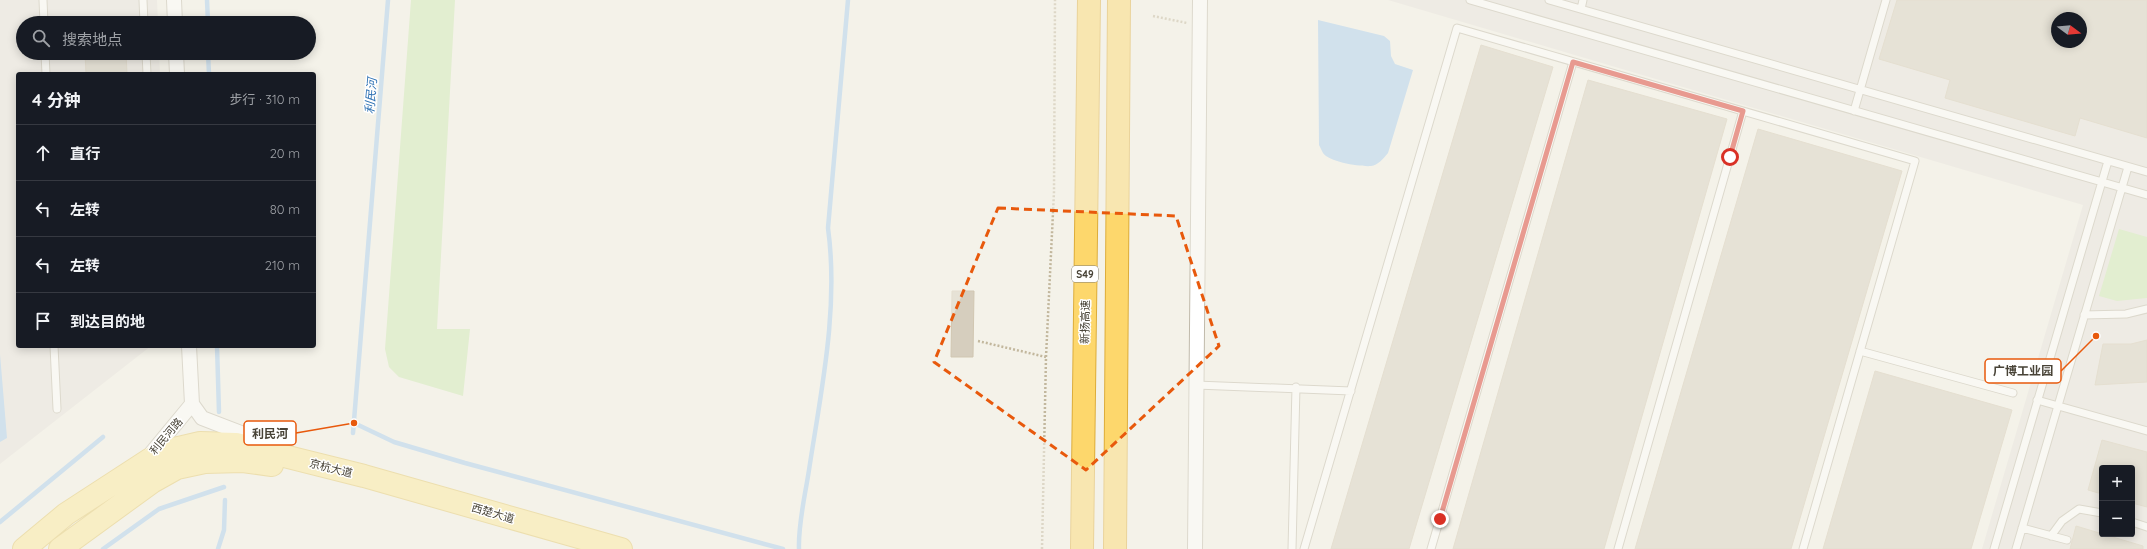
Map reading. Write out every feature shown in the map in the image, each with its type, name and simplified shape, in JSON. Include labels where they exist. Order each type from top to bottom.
[{"type":"highway","name":"新扬高速","points":[[1082,549],[1089,0]]},
{"type":"highway","points":[[1115,549],[1119,0]]},
{"type":"main road","name":"京杭大道","points":[[24,549],[66,514],[139,467],[170,450],[200,443],[236,444],[364,476]]},
{"type":"main road","name":"京杭大道","points":[[60,549],[152,482],[177,468],[205,462],[243,461],[364,476]]},
{"type":"main road","name":"西楚大道","points":[[364,476],[621,549]]},
{"type":"street","points":[[174,0],[175,16]]},
{"type":"street","points":[[1195,549],[1200,0]]},
{"type":"street","points":[[176,60],[177,72]]},
{"type":"street","points":[[189,348],[192,404],[202,418],[364,476]]},
{"type":"street","name":"利民河路","points":[[139,467],[156,449],[192,404]]},
{"type":"lane","points":[[43,0],[44,16]]},
{"type":"lane","points":[[143,0],[144,16]]},
{"type":"lane","points":[[1470,0],[2147,195]]},
{"type":"lane","points":[[1549,0],[2147,172]]},
{"type":"lane","points":[[1581,9],[1583,0]]},
{"type":"lane","points":[[1854,110],[1886,0]]},
{"type":"lane","points":[[1304,549],[1457,28],[1916,161],[1803,549]]},
{"type":"lane","points":[[45,60],[46,72]]},
{"type":"lane","points":[[146,60],[147,72]]},
{"type":"lane","points":[[1431,549],[1573,62]]},
{"type":"lane","points":[[1618,549],[1743,111]]},
{"type":"lane","points":[[1994,549],[2108,161]]},
{"type":"lane","points":[[2016,549],[2128,167]]},
{"type":"lane","points":[[2084,315],[2126,314],[2147,309]]},
{"type":"lane","points":[[54,348],[56,409]]},
{"type":"lane","points":[[1860,351],[2013,393]]},
{"type":"lane","points":[[1196,385],[1296,387],[1351,391]]},
{"type":"lane","points":[[1292,549],[1296,387]]},
{"type":"lane","points":[[2038,400],[2147,431]]},
{"type":"lane","points":[[2051,536],[2062,521],[2079,509],[2099,513]]},
{"type":"lane","points":[[2135,523],[2147,527]]},
{"type":"lane","points":[[2022,528],[2067,540]]},
{"type":"path","points":[[1042,549],[1046,357],[1054,192],[1054,0]]},
{"type":"path","points":[[1153,16],[1199,26]]},
{"type":"path","points":[[978,341],[1046,357]]},
{"type":"highlighted area","points":[[998,208],[1176,216],[1219,346],[1086,470],[934,362]]},
{"type":"shaded area","points":[[0,0],[157,0],[158,16],[16,16],[16,60],[159,60],[160,72],[16,72],[16,348],[148,348],[0,464]]},
{"type":"shaded area","points":[[1388,0],[2147,0],[2147,549],[1982,549],[2083,205]]},
{"type":"green space","points":[[411,0],[455,0],[437,329],[470,329],[463,396],[399,377],[389,367],[385,349]]},
{"type":"green space","points":[[2119,229],[2147,237],[2147,298],[2117,301],[2099,296]]},
{"type":"water","points":[[1318,20],[1384,36],[1390,41],[1391,56],[1395,64],[1413,70],[1388,153],[1374,165],[1353,165],[1332,159],[1323,153],[1319,145]]},
{"type":"water","points":[[0,354],[7,438],[0,442]]},
{"type":"building","points":[[1897,0],[2147,0],[2147,138],[2080,118],[2075,136],[1945,98],[1950,80],[1879,59]]},
{"type":"building","points":[[1481,45],[1553,67],[1409,549],[1331,549]]},
{"type":"building","points":[[85,60],[126,60],[127,72],[86,72]]},
{"type":"building","points":[[1588,80],[1727,119],[1604,549],[1453,549]]},
{"type":"building","points":[[1758,129],[1902,171],[1791,549],[1635,549]]},
{"type":"building","points":[[952,291],[974,291],[973,357],[951,357]]},
{"type":"building","points":[[2147,340],[2147,382],[2095,385],[2103,344],[2131,344]]},
{"type":"building","points":[[1875,371],[2012,410],[1971,549],[1823,549]]},
{"type":"building","points":[[2102,440],[2147,452],[2147,507],[2135,504],[2135,465],[2099,465],[2099,493],[2088,490]]},
{"type":"building","points":[[2076,526],[2099,533],[2099,537],[2113,537],[2143,546],[2143,549],[2070,549]]},
{"type":"waterway","points":[[207,0],[208,16]]},
{"type":"waterway","name":"利民河","points":[[353,433],[388,0]]},
{"type":"waterway","points":[[799,549],[801,520],[823,380],[830,319],[831,258],[828,228],[848,0]]},
{"type":"waterway","points":[[208,60],[209,72]]},
{"type":"waterway","points":[[217,348],[219,412]]},
{"type":"waterway","points":[[354,423],[394,442],[465,463],[783,549]]},
{"type":"waterway","points":[[0,522],[103,437]]},
{"type":"waterway","points":[[103,549],[159,509],[224,487]]},
{"type":"waterway","points":[[218,549],[224,530],[225,500]]},
{"type":"place","name":"广博工业园","points":[[2096,336]]},
{"type":"place","name":"利民河","points":[[354,423]]},
{"type":"route","points":[[1440,519],[1573,62],[1743,111],[1730,157]]}]
